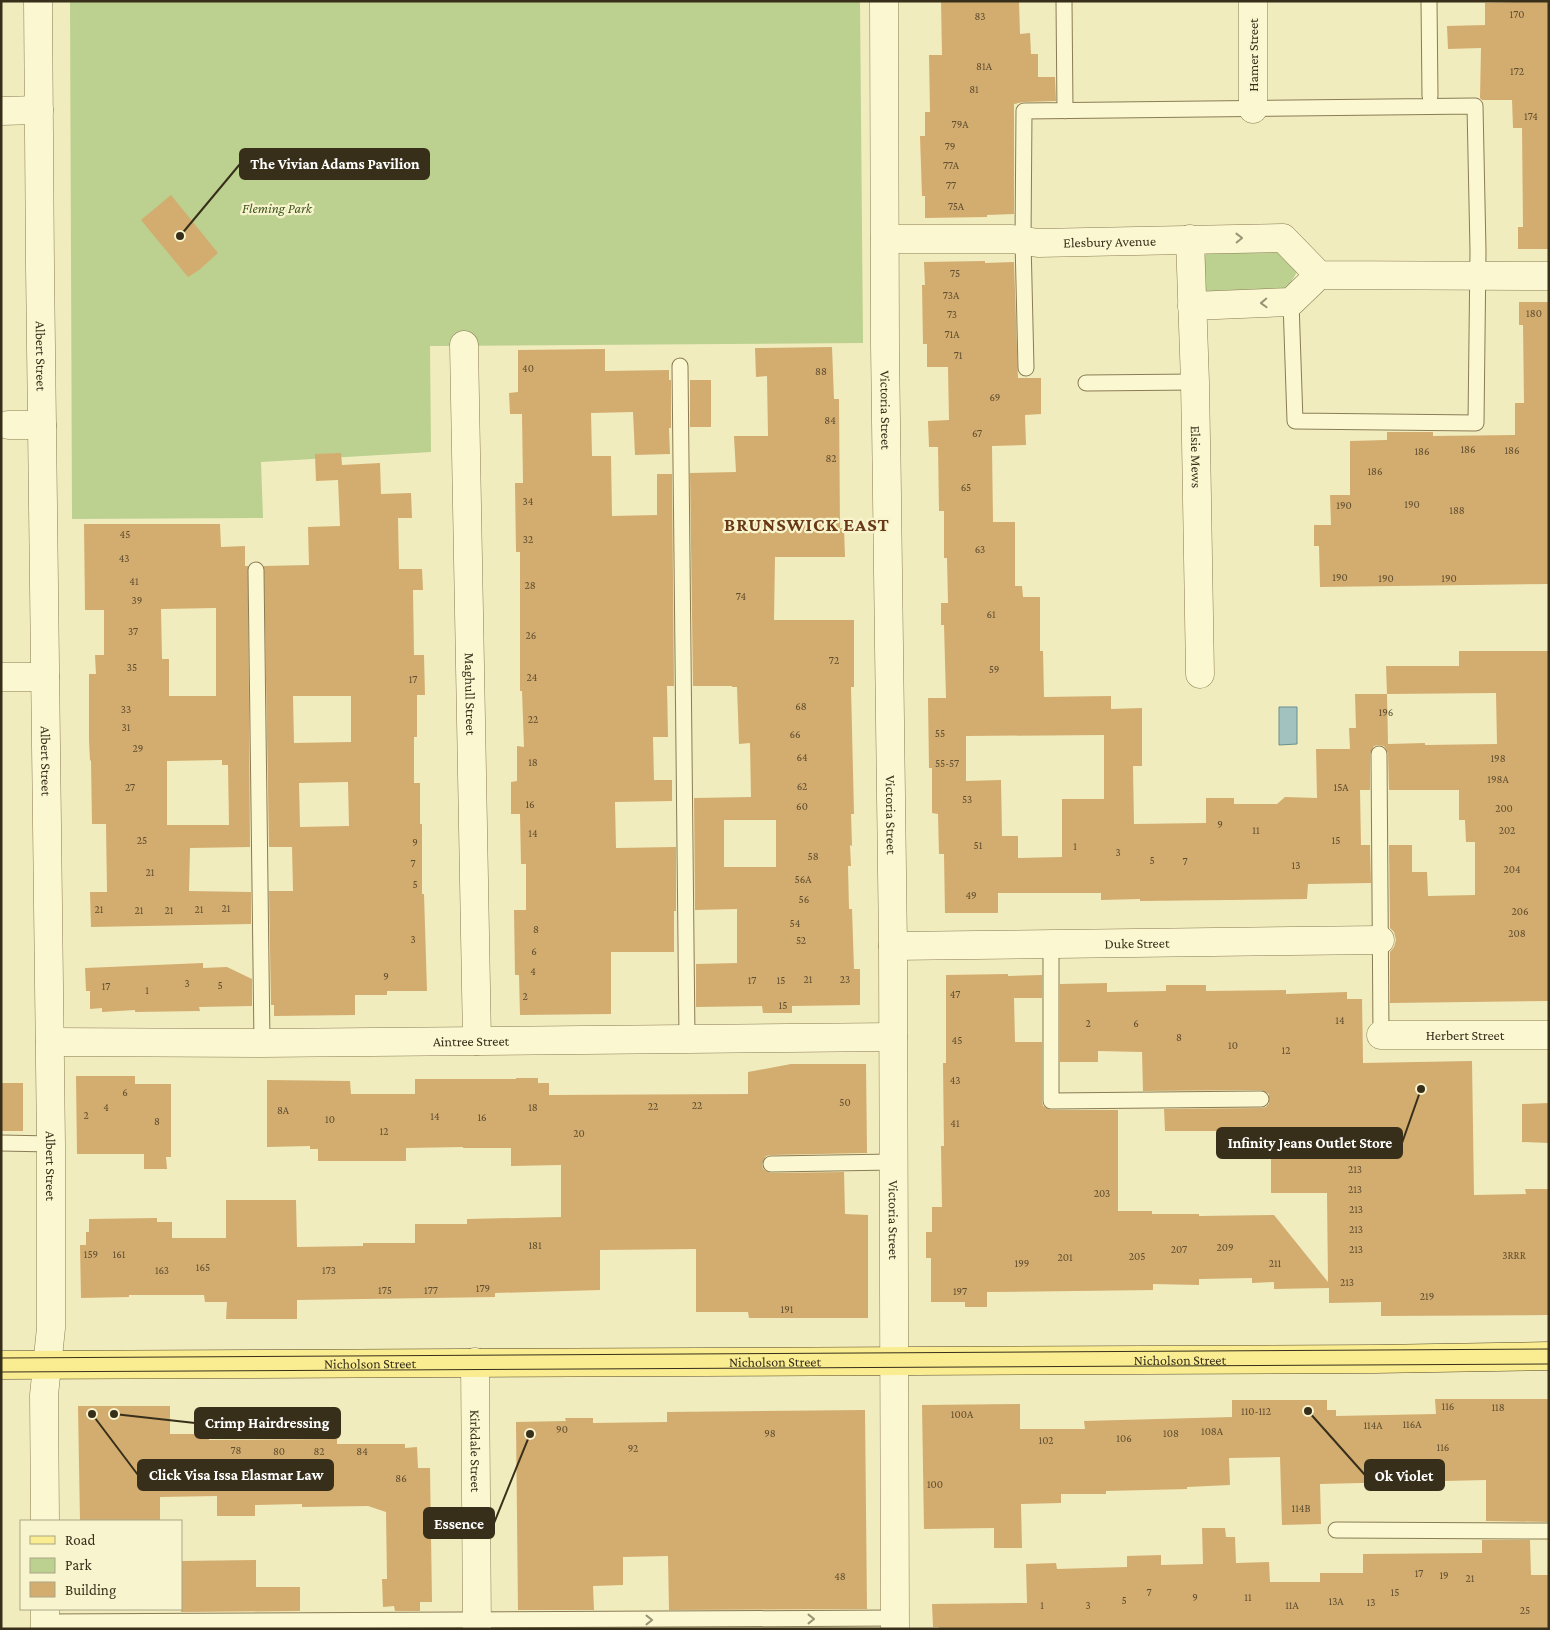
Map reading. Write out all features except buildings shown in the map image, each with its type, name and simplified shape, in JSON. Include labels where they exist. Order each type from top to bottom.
[{"type":"main road","name":"Nicholson Street","points":[[1,1365],[1356,1359],[1549,1356]]},
{"type":"street","name":"Albert Street","points":[[38,1],[51,1144],[51,1328],[44,1395],[44,1520]]},
{"type":"street","name":"Victoria Street","points":[[884,1],[893,946],[895,1624]]},
{"type":"street","name":"Hamer Street","points":[[1253,1],[1253,109]]},
{"type":"street","points":[[1,111],[39,110]]},
{"type":"street","name":"Elesbury Avenue","points":[[885,239],[1012,239],[1038,243],[1283,238],[1319,276]]},
{"type":"street","name":"Elsie Mews","points":[[1190,239],[1195,382],[1200,674]]},
{"type":"street","points":[[1192,306],[1291,302],[1319,276],[1549,276]]},
{"type":"street","name":"Maghull Street","points":[[464,345],[477,1041]]},
{"type":"street","points":[[8,425],[42,425]]},
{"type":"street","points":[[1,677],[45,677]]},
{"type":"street","name":"Duke Street","points":[[893,946],[1380,940]]},
{"type":"street","name":"Herbert Street","points":[[1381,1035],[1549,1034]]},
{"type":"street","name":"Aintree Street","points":[[50,1042],[262,1043],[893,1037]]},
{"type":"street","name":"Kirkdale Street","points":[[476,1362],[477,1625]]},
{"type":"lane","points":[[1064,1],[1065,111]]},
{"type":"lane","points":[[1429,1],[1430,100]]},
{"type":"lane","points":[[1026,368],[1023,241],[1024,112],[1253,109],[1430,100],[1475,106],[1476,423],[1296,421],[1291,302]]},
{"type":"lane","points":[[680,366],[687,1039]]},
{"type":"lane","points":[[1086,384],[1195,382]]},
{"type":"lane","points":[[256,570],[262,1043]]},
{"type":"lane","points":[[1379,754],[1381,1035]]},
{"type":"lane","points":[[1051,944],[1051,1101],[1261,1099]]},
{"type":"lane","points":[[1,1144],[51,1144]]},
{"type":"lane","points":[[772,1164],[893,1162]]},
{"type":"lane","points":[[1336,1530],[1549,1531]]},
{"type":"lane","points":[[45,1620],[477,1625],[895,1624]]},
{"type":"green space","name":"Fleming Park","points":[[70,1],[860,1],[863,343],[430,346],[431,452],[261,462],[263,518],[72,519]]},
{"type":"green space","points":[[1269,243],[1297,272],[1285,292],[1202,293],[1200,268],[1209,245]]},
{"type":"water","points":[[1279,707],[1297,707],[1297,744],[1279,745]]},
{"type":"tram line","points":[[1,1358],[1549,1349]]},
{"type":"tram line","points":[[1,1372],[1549,1364]]},
{"type":"place","name":"The Vivian Adams Pavilion","points":[[180,236]]},
{"type":"place","name":"Infinity Jeans Outlet Store","points":[[1421,1089]]},
{"type":"place","name":"Ok Violet","points":[[1308,1411]]},
{"type":"place","name":"Click Visa Issa Elasmar Law","points":[[92,1414]]},
{"type":"place","name":"Crimp Hairdressing","points":[[114,1414]]},
{"type":"place","name":"Essence","points":[[530,1434]]},
{"type":"district","name":"BRUNSWICK EAST","points":[[807,524]]}]
